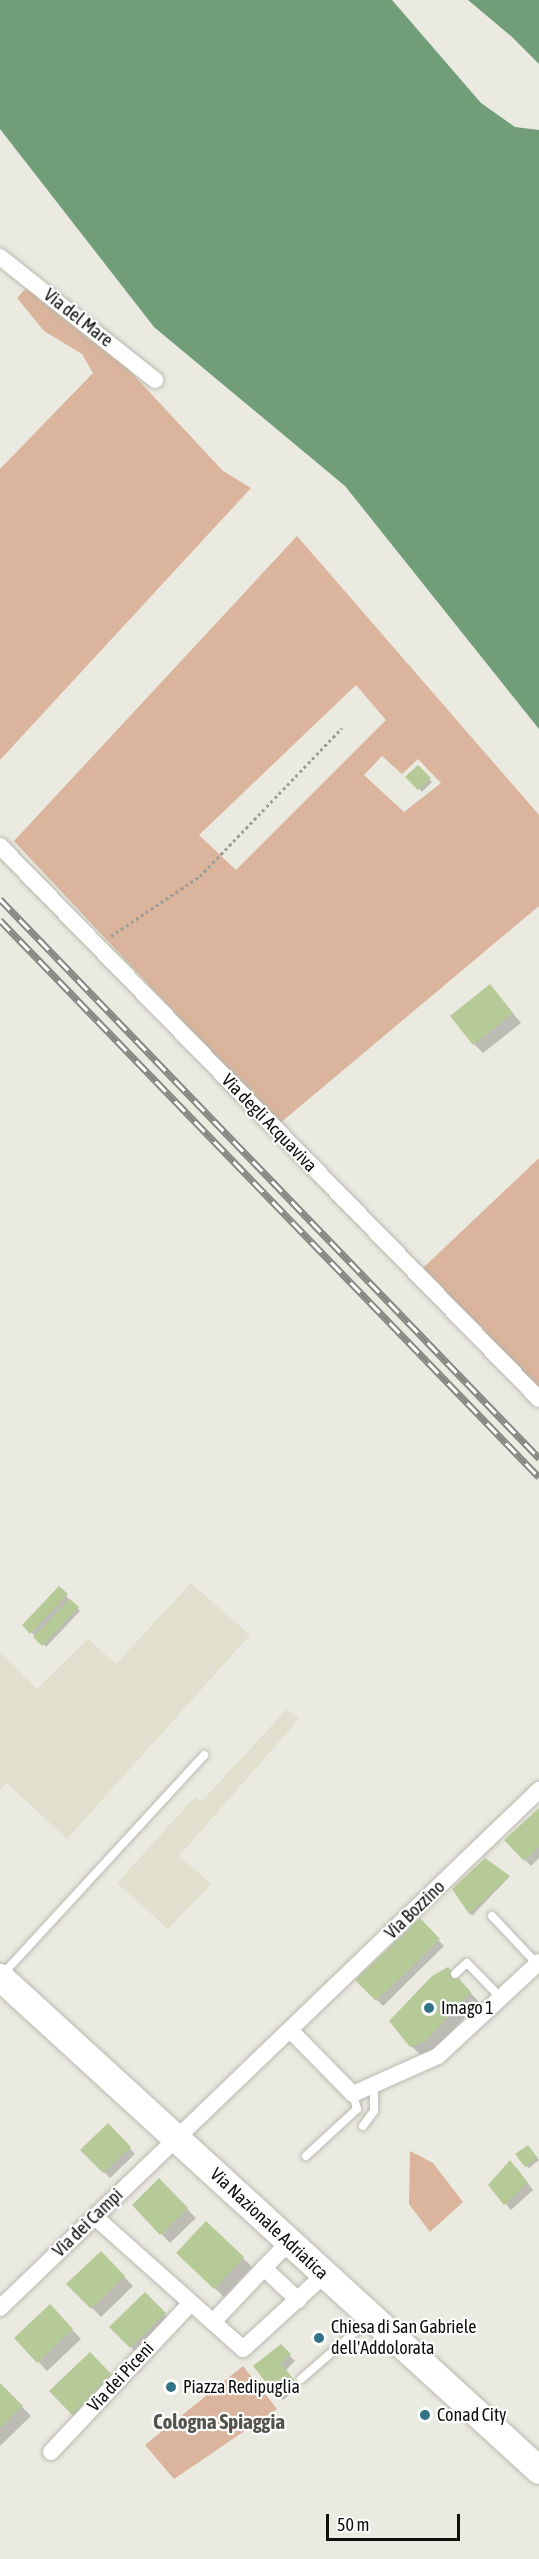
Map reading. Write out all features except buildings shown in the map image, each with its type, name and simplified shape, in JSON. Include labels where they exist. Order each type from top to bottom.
[{"type":"main road","name":"Via Nazionale Adriatica","points":[[0,1978],[539,2470]]},
{"type":"street","name":"Via del Mare","points":[[0,257],[155,380]]},
{"type":"street","name":"Via degli Acquaviva","points":[[0,846],[539,1400]]},
{"type":"street","name":"Via Bozzino","points":[[177,2139],[539,1790]]},
{"type":"street","points":[[291,2031],[353,2094],[438,2056],[538,1963]]},
{"type":"street","name":"Via dei Campi","points":[[0,2308],[177,2139]]},
{"type":"street","points":[[95,2217],[243,2349],[324,2275]]},
{"type":"street","points":[[213,2322],[289,2242]]},
{"type":"street","points":[[264,2268],[298,2300]]},
{"type":"street","name":"Via dei Piceni","points":[[51,2452],[191,2303]]},
{"type":"lane","points":[[0,1978],[204,1755]]},
{"type":"lane","points":[[492,1916],[538,1963]]},
{"type":"lane","points":[[455,1974],[466,1963],[501,1998]]},
{"type":"lane","points":[[363,2126],[374,2111],[374,2086]]},
{"type":"lane","points":[[306,2156],[357,2109],[353,2094]]},
{"type":"lane","points":[[301,2379],[372,2318]]},
{"type":"path","points":[[99,947],[137,914],[200,876],[342,728]]},
{"type":"shaded area","points":[[0,0],[539,0],[539,729],[345,486],[154,327],[0,129]]},
{"type":"shaded area","points":[[31,283],[113,353],[223,471],[251,488],[0,760],[0,469],[93,373],[82,354],[44,331],[17,298]]},
{"type":"shaded area","points":[[297,536],[539,815],[539,906],[279,1124],[14,841]],"holes":[[[356,685],[386,720],[236,870],[199,835]],[[382,756],[402,774],[418,759],[441,783],[404,812],[364,775]]]},
{"type":"shaded area","points":[[539,1158],[539,1390],[423,1268]]},
{"type":"shaded area","points":[[191,1583],[250,1635],[67,1839],[7,1783],[0,1790],[0,1653],[37,1689],[88,1639],[116,1664]]},
{"type":"shaded area","points":[[287,1709],[299,1719],[179,1856],[211,1884],[168,1929],[117,1883],[195,1797],[201,1802]]},
{"type":"shaded area","points":[[410,2151],[433,2163],[463,2202],[430,2232],[409,2204]]},
{"type":"shaded area","points":[[243,2366],[277,2409],[174,2479],[145,2445]]},
{"type":"pier","points":[[392,0],[468,0],[511,36],[539,64],[539,130],[515,127],[481,103]]},
{"type":"railway","points":[[0,899],[539,1458]]},
{"type":"railway","points":[[0,920],[539,1477]]},
{"type":"place","name":"Imago 1","points":[[429,2008]]},
{"type":"place","name":"Chiesa di San Gabriele dell'Addolorata","points":[[319,2338]]},
{"type":"place","name":"Piazza Redipuglia","points":[[171,2387]]},
{"type":"place","name":"Conad City","points":[[425,2415]]},
{"type":"district","name":"Cologna Spiaggia","points":[[219,2421]]}]
